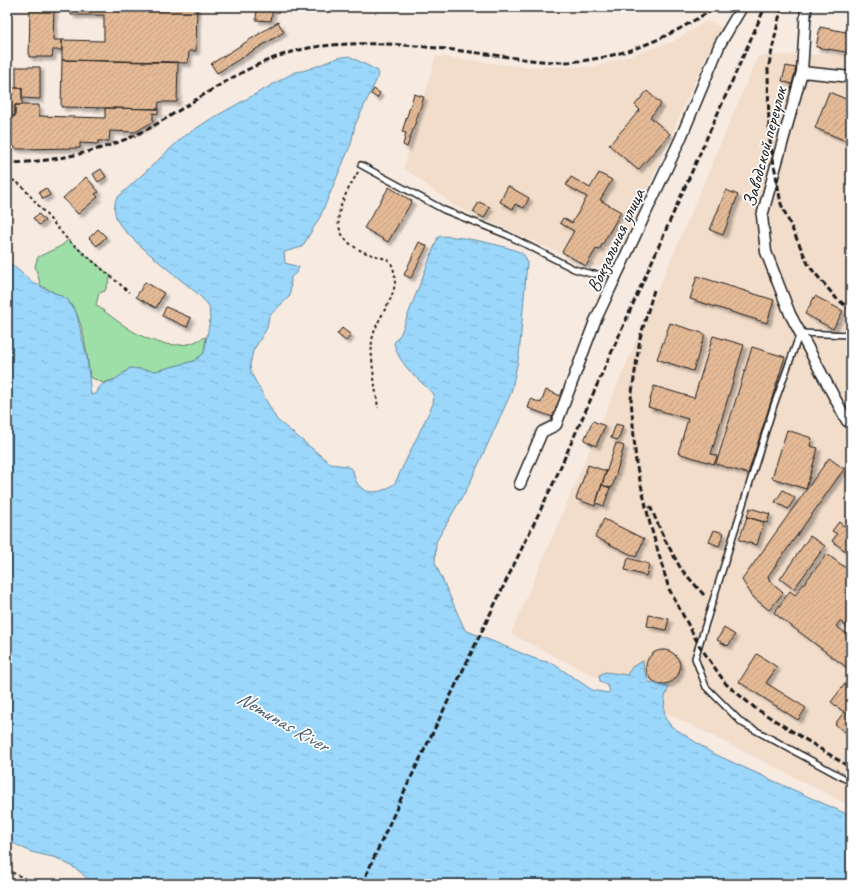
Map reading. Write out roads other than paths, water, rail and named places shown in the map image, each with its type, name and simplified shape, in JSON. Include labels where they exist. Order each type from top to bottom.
[{"type":"street","name":"Вокзальная улица","points":[[520,484],[542,432],[556,425],[595,321],[680,140],[720,44],[742,7]]},
{"type":"street","name":"Заводской переулок","points":[[806,7],[802,72],[762,216],[766,252],[790,314],[849,423]]},
{"type":"street","points":[[802,72],[851,77]]},
{"type":"lane","points":[[362,165],[444,210],[507,235],[574,269],[591,274],[602,274],[612,271],[624,261]]},
{"type":"lane","points":[[851,335],[800,333],[774,405],[695,658],[706,687],[742,724],[851,782]]},
{"type":"water","name":"Nemunas River","points":[[349,56],[378,71],[377,79],[355,125],[351,144],[320,217],[302,247],[284,252],[285,263],[299,267],[297,272],[291,277],[290,296],[269,316],[267,328],[253,351],[250,365],[251,373],[277,420],[331,464],[346,466],[353,470],[358,485],[363,489],[369,492],[375,492],[388,488],[395,483],[433,404],[434,394],[405,365],[396,351],[394,343],[401,333],[438,237],[444,236],[479,241],[505,247],[521,253],[526,258],[527,263],[519,356],[511,393],[469,485],[436,542],[435,563],[465,630],[538,660],[552,663],[592,690],[608,693],[610,690],[607,685],[600,681],[599,675],[605,672],[627,675],[632,667],[643,661],[644,670],[649,682],[669,687],[665,697],[664,708],[665,718],[671,726],[712,753],[851,816],[851,884],[93,884],[78,870],[57,858],[31,852],[7,840],[7,261],[34,283],[67,299],[76,312],[87,358],[91,395],[97,393],[101,385],[114,380],[130,368],[156,371],[194,361],[204,353],[210,319],[209,306],[199,295],[121,227],[115,214],[116,199],[183,137],[209,120],[295,72]]},
{"type":"railway","points":[[7,163],[45,160],[102,148],[138,134],[155,125],[251,68],[293,52],[315,47],[358,44],[401,45],[543,61],[583,61],[642,46],[680,29],[715,7]]},
{"type":"railway","points":[[362,884],[404,792],[553,484],[765,7]]},
{"type":"railway","points":[[783,7],[779,18],[768,69],[769,136],[781,204],[809,266],[836,298],[851,310]]},
{"type":"railway","points":[[654,290],[640,338],[631,399],[636,463],[650,524],[669,589],[699,645],[726,684],[755,708],[851,768]]},
{"type":"railway","points":[[650,506],[664,538],[681,569],[704,595]]}]
